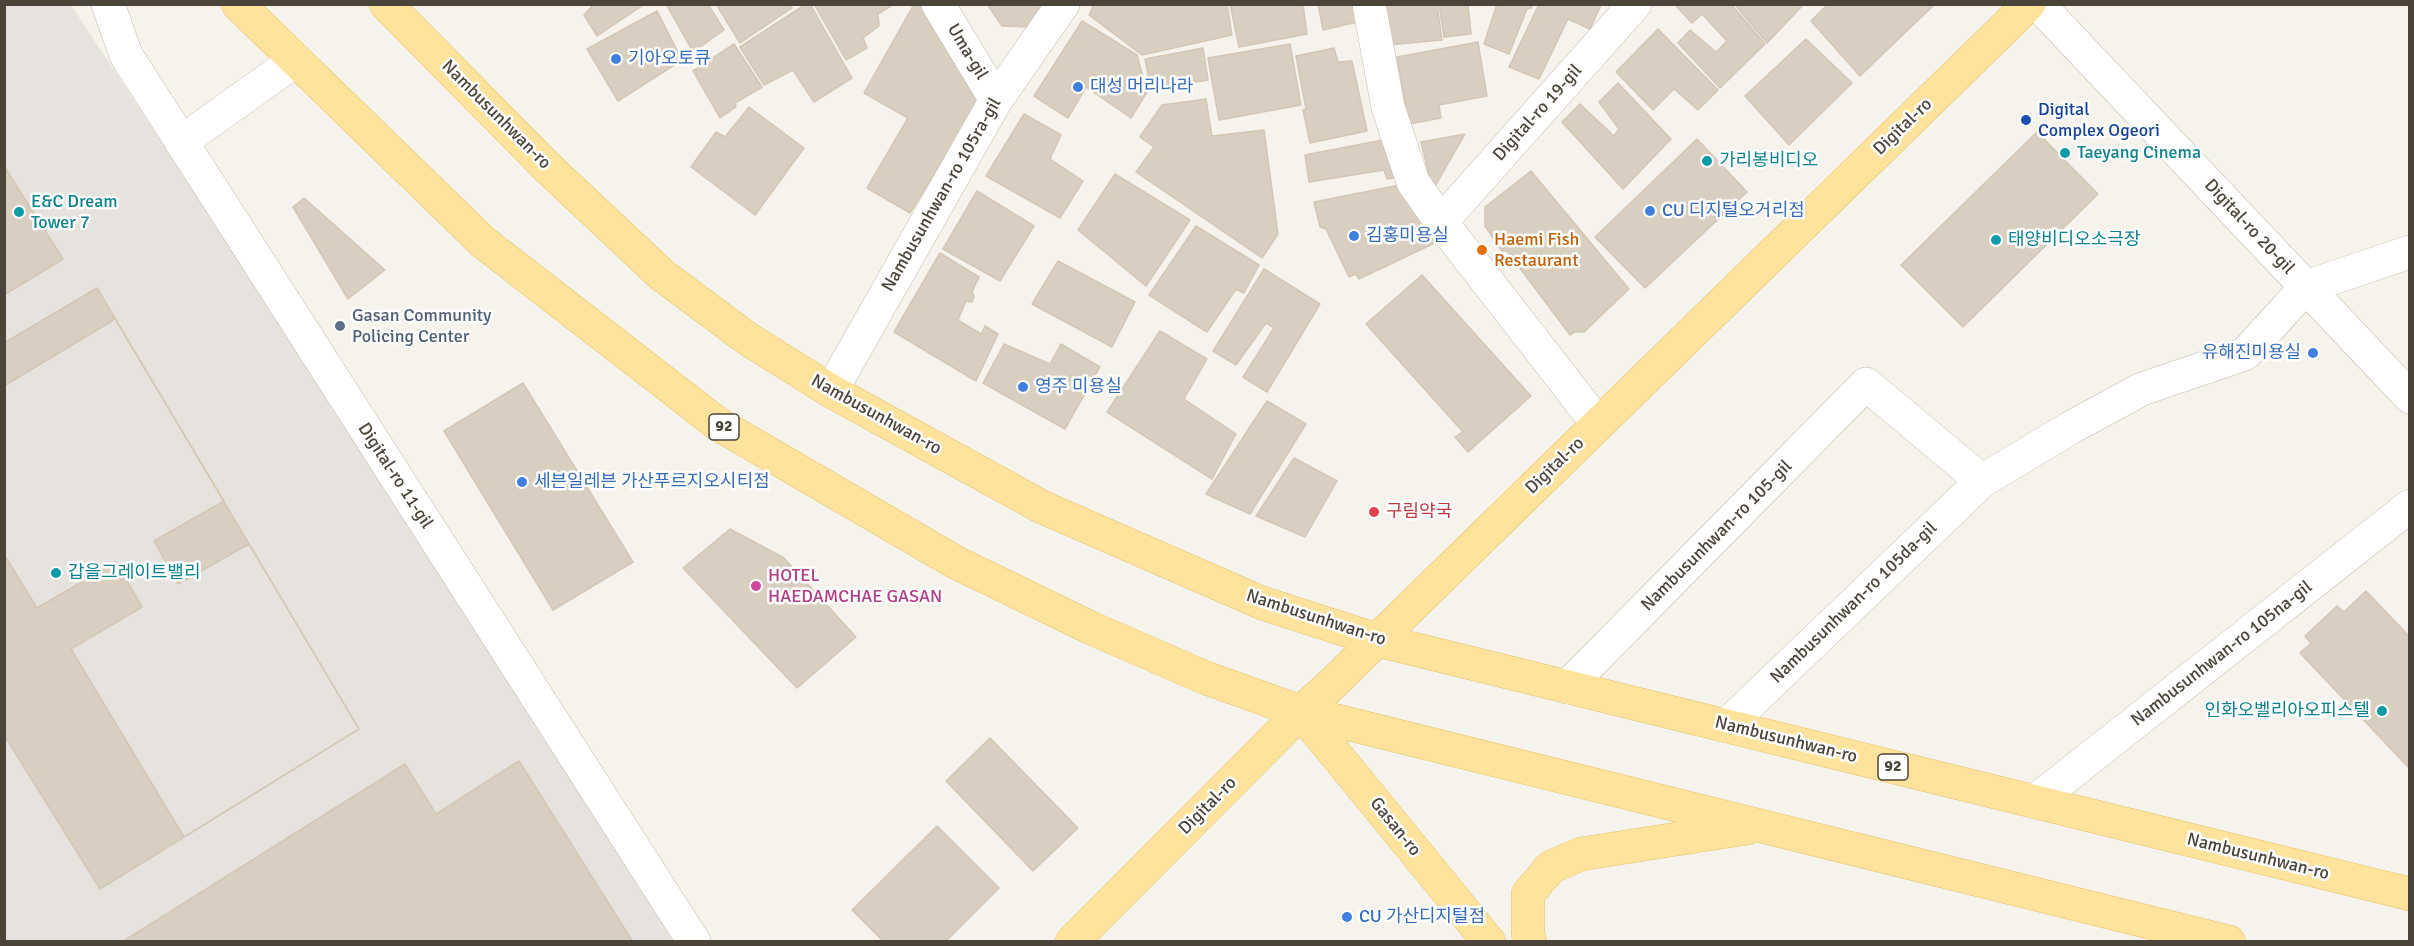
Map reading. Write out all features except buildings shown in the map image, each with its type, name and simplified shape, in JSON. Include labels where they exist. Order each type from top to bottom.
[{"type":"main road","name":"92","points":[[238,4],[483,242],[718,424],[955,562],[1091,628],[1196,674],[1301,712],[2229,942]]},
{"type":"main road","name":"Nambusunhwan-ro","points":[[386,4],[548,168],[662,274],[748,339],[831,391],[1042,507],[1262,603],[1377,640],[2409,893]]},
{"type":"main road","name":"Digital-ro","points":[[1082,938],[1301,712],[2029,4]]},
{"type":"main road","name":"Gasan-ro","points":[[1301,712],[1489,942]]},
{"type":"main road","points":[[1530,942],[1528,894],[1551,867],[1581,855],[1762,826]]},
{"type":"street","name":"Digital-ro 11-gil","points":[[108,4],[126,55],[694,942]]},
{"type":"street","name":"Uma-gil","points":[[938,4],[996,100]]},
{"type":"street","name":"Nambusunhwan-ro 105ra-gil","points":[[831,391],[996,100],[1063,4]]},
{"type":"street","points":[[1368,4],[1388,107],[1413,182],[1441,222],[1598,424]]},
{"type":"street","name":"Digital-ro 19-gil","points":[[1441,222],[1635,4]]},
{"type":"street","name":"Digital-ro 20-gil","points":[[2038,4],[2409,397]]},
{"type":"street","points":[[181,142],[296,60]]},
{"type":"street","points":[[2306,287],[2409,252]]},
{"type":"street","name":"Nambusunhwan-ro 105da-gil","points":[[1726,726],[1982,481],[2142,389],[2245,354],[2306,287]]},
{"type":"street","name":"Nambusunhwan-ro 105-gil","points":[[1567,687],[1866,384],[1982,481]]},
{"type":"street","name":"Nambusunhwan-ro 105na-gil","points":[[2034,802],[2409,506]]},
{"type":"shaded area","points":[[5,5],[71,5],[689,941],[5,942]]},
{"type":"place","name":"기아오토큐","points":[[616,59]]},
{"type":"place","name":"대성 머리나라","points":[[1078,87]]},
{"type":"place","name":"Digital Complex Ogeori","points":[[2026,120]]},
{"type":"place","name":"Taeyang Cinema","points":[[2065,153]]},
{"type":"place","name":"가리봉비디오","points":[[1707,161]]},
{"type":"place","name":"CU 디지털오거리점","points":[[1650,211]]},
{"type":"place","name":"E&C Dream Tower 7","points":[[19,212]]},
{"type":"place","name":"김홍미용실","points":[[1354,236]]},
{"type":"place","name":"태양비디오소극장","points":[[1996,240]]},
{"type":"place","name":"Haemi Fish Restaurant","points":[[1482,250]]},
{"type":"place","name":"Gasan Community Policing Center","points":[[340,326]]},
{"type":"place","name":"유해진미용실","points":[[2313,353]]},
{"type":"place","name":"영주 미용실","points":[[1023,387]]},
{"type":"place","name":"세븐일레븐 가산푸르지오시티점","points":[[522,482]]},
{"type":"place","name":"구림약국","points":[[1374,512]]},
{"type":"place","name":"갑을그레이트밸리","points":[[56,573]]},
{"type":"place","name":"HOTEL HAEDAMCHAE GASAN","points":[[756,586]]},
{"type":"place","name":"인화오벨리아오피스텔","points":[[2382,711]]},
{"type":"place","name":"CU 가산디지털점","points":[[1347,917]]}]
